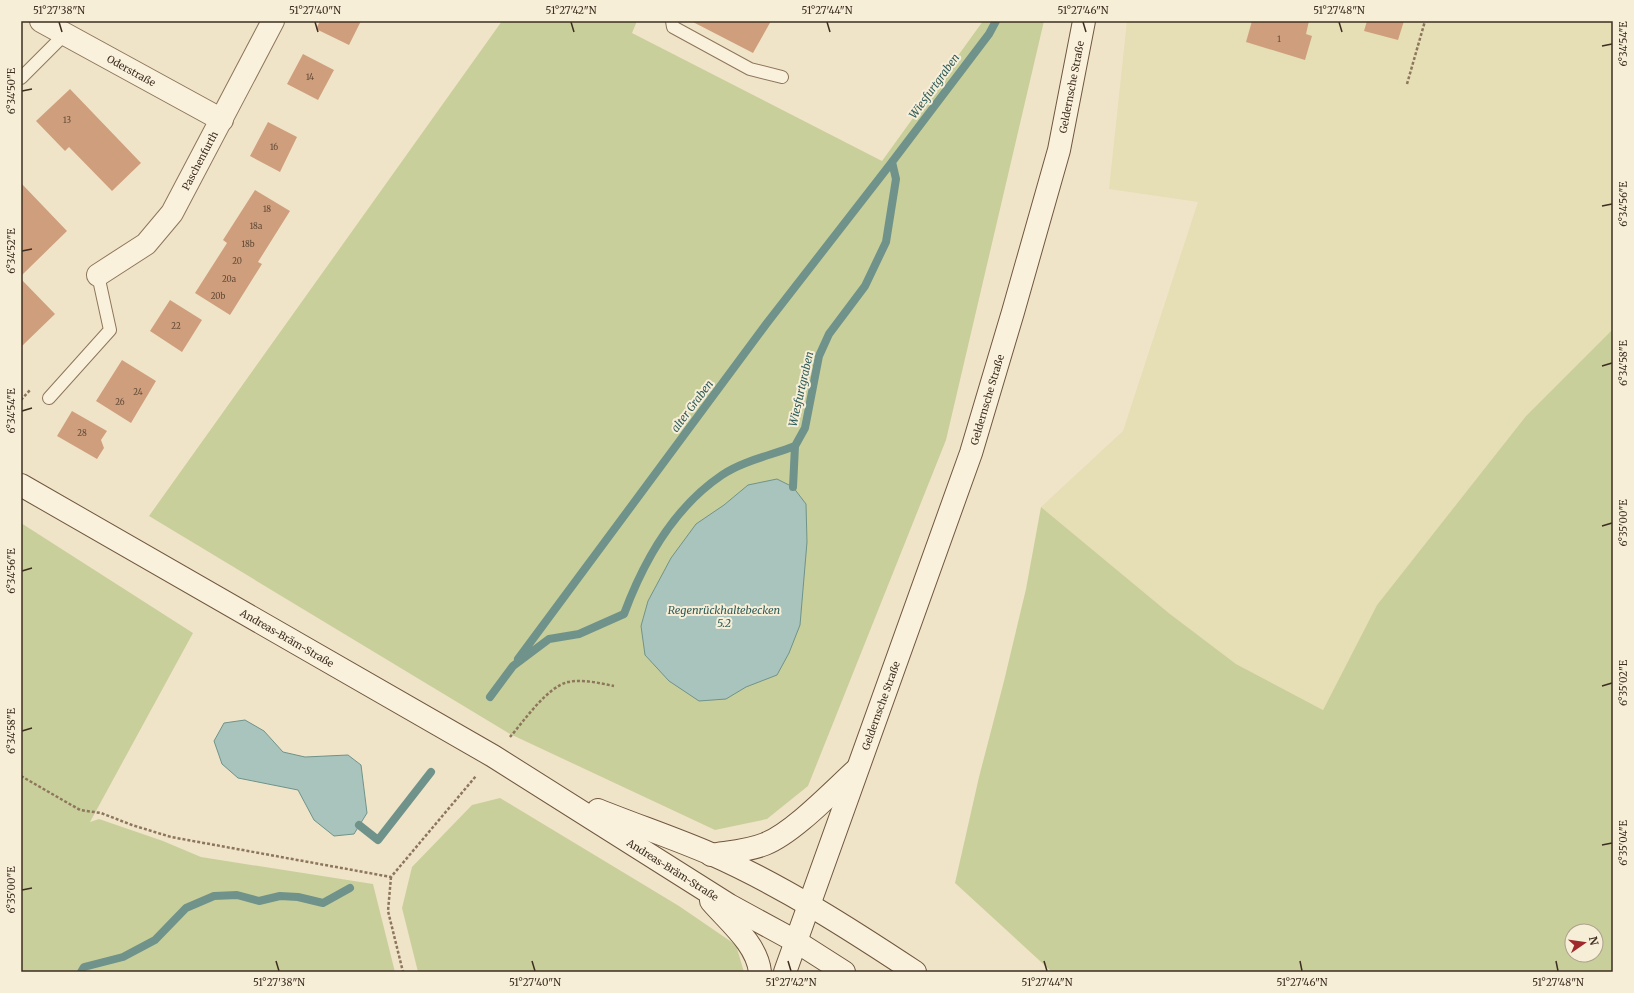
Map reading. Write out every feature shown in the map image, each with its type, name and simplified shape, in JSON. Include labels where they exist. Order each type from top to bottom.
[{"type":"main road","name":"Oderstraße","points":[[41,21],[222,120]]},
{"type":"main road","name":"Paschenfurth","points":[[98,276],[146,244],[172,213],[273,21]]},
{"type":"main road","name":"Geldernsche Straße","points":[[786,972],[970,453],[1011,320],[1059,150],[1080,50],[1084,21]]},
{"type":"main road","name":"Andreas-Bräm-Straße","points":[[21,485],[493,756],[729,905],[796,942],[844,972]]},
{"type":"main road","name":"Geldernsche Straße","points":[[711,854],[738,851],[766,844],[795,825],[859,768]]},
{"type":"main road","name":"Andreas-Bräm-Straße","points":[[552,792],[711,854],[809,904],[915,972]]},
{"type":"main road","points":[[695,884],[742,935],[759,963],[760,972]]},
{"type":"lane","points":[[672,21],[673,27],[750,69],[782,77]]},
{"type":"lane","points":[[21,78],[65,34]]},
{"type":"lane","points":[[49,398],[110,330],[98,276]]},
{"type":"path","points":[[1407,84],[1425,21]]},
{"type":"path","points":[[21,400],[32,389]]},
{"type":"path","points":[[403,972],[388,911],[391,877],[493,756],[550,692],[567,682],[590,681],[614,686]]},
{"type":"path","points":[[21,776],[80,810],[101,813],[132,825],[172,837],[391,877]]},
{"type":"shaded area","points":[[1127,21],[1613,21],[1613,329],[1526,416],[1377,605],[1323,710],[1236,664],[1170,614],[1041,507],[1123,431],[1198,202],[1109,189]]},
{"type":"green space","points":[[502,21],[637,21],[632,33],[882,161],[983,21],[1044,21],[946,440],[808,786],[767,819],[715,830],[510,734],[149,516]]},
{"type":"green space","points":[[1613,329],[1613,972],[1052,972],[955,883],[979,777],[1026,589],[1041,507],[1170,614],[1236,664],[1323,710],[1377,605],[1526,416]]},
{"type":"green space","points":[[21,523],[193,633],[90,822],[99,819],[163,841],[201,857],[373,884],[395,972],[21,972]]},
{"type":"green space","points":[[500,798],[679,906],[736,945],[744,972],[418,972],[402,908],[412,867],[472,805]]},
{"type":"water","name":"Regenrückhaltebecken 5.2","points":[[777,479],[793,487],[806,504],[807,542],[800,625],[789,653],[777,675],[746,687],[726,699],[699,701],[669,681],[645,655],[641,626],[648,601],[671,558],[696,524],[724,505],[748,485]]},
{"type":"water","points":[[245,720],[264,731],[283,752],[305,757],[348,755],[361,765],[367,813],[354,834],[334,836],[314,820],[298,790],[238,778],[222,764],[214,741],[224,723]]},
{"type":"building","points":[[320,21],[361,21],[349,45],[316,29]]},
{"type":"building","points":[[691,21],[771,21],[753,53]]},
{"type":"building","points":[[1252,21],[1309,21],[1306,34],[1312,36],[1305,60],[1246,42]]},
{"type":"building","points":[[1367,21],[1404,21],[1398,40],[1364,31]]},
{"type":"building","points":[[303,54],[334,70],[318,100],[287,84]]},
{"type":"building","points":[[70,89],[141,163],[112,191],[69,147],[65,151],[36,121]]},
{"type":"building","points":[[268,122],[297,137],[280,172],[250,156]]},
{"type":"building","points":[[21,183],[67,231],[21,276]]},
{"type":"building","points":[[255,190],[290,211],[258,262],[262,264],[230,315],[195,293],[227,243],[223,240]]},
{"type":"building","points":[[21,279],[55,314],[21,347]]},
{"type":"building","points":[[170,300],[202,320],[182,352],[150,331]]},
{"type":"building","points":[[122,360],[156,381],[131,423],[96,401]]},
{"type":"building","points":[[72,411],[107,431],[101,440],[104,448],[97,459],[57,436]]},
{"type":"waterway","name":"Wiesfurtgraben","points":[[490,697],[513,666],[549,639],[579,634],[624,614],[641,574],[662,537],[689,503],[705,488],[730,470],[795,446],[805,428],[819,356],[829,334],[865,286],[886,242],[896,179],[892,162],[989,34],[996,21]]},
{"type":"waterway","name":"alter Graben","points":[[518,659],[767,323],[892,162]]},
{"type":"waterway","points":[[793,487],[795,446]]},
{"type":"waterway","name":"Wiesfurtgraben","points":[[359,825],[378,840],[431,772]]},
{"type":"waterway","name":"Wiesfurtgraben","points":[[81,972],[84,967],[123,957],[155,940],[186,908],[214,896],[237,895],[259,901],[280,896],[298,897],[323,903],[350,888]]}]
